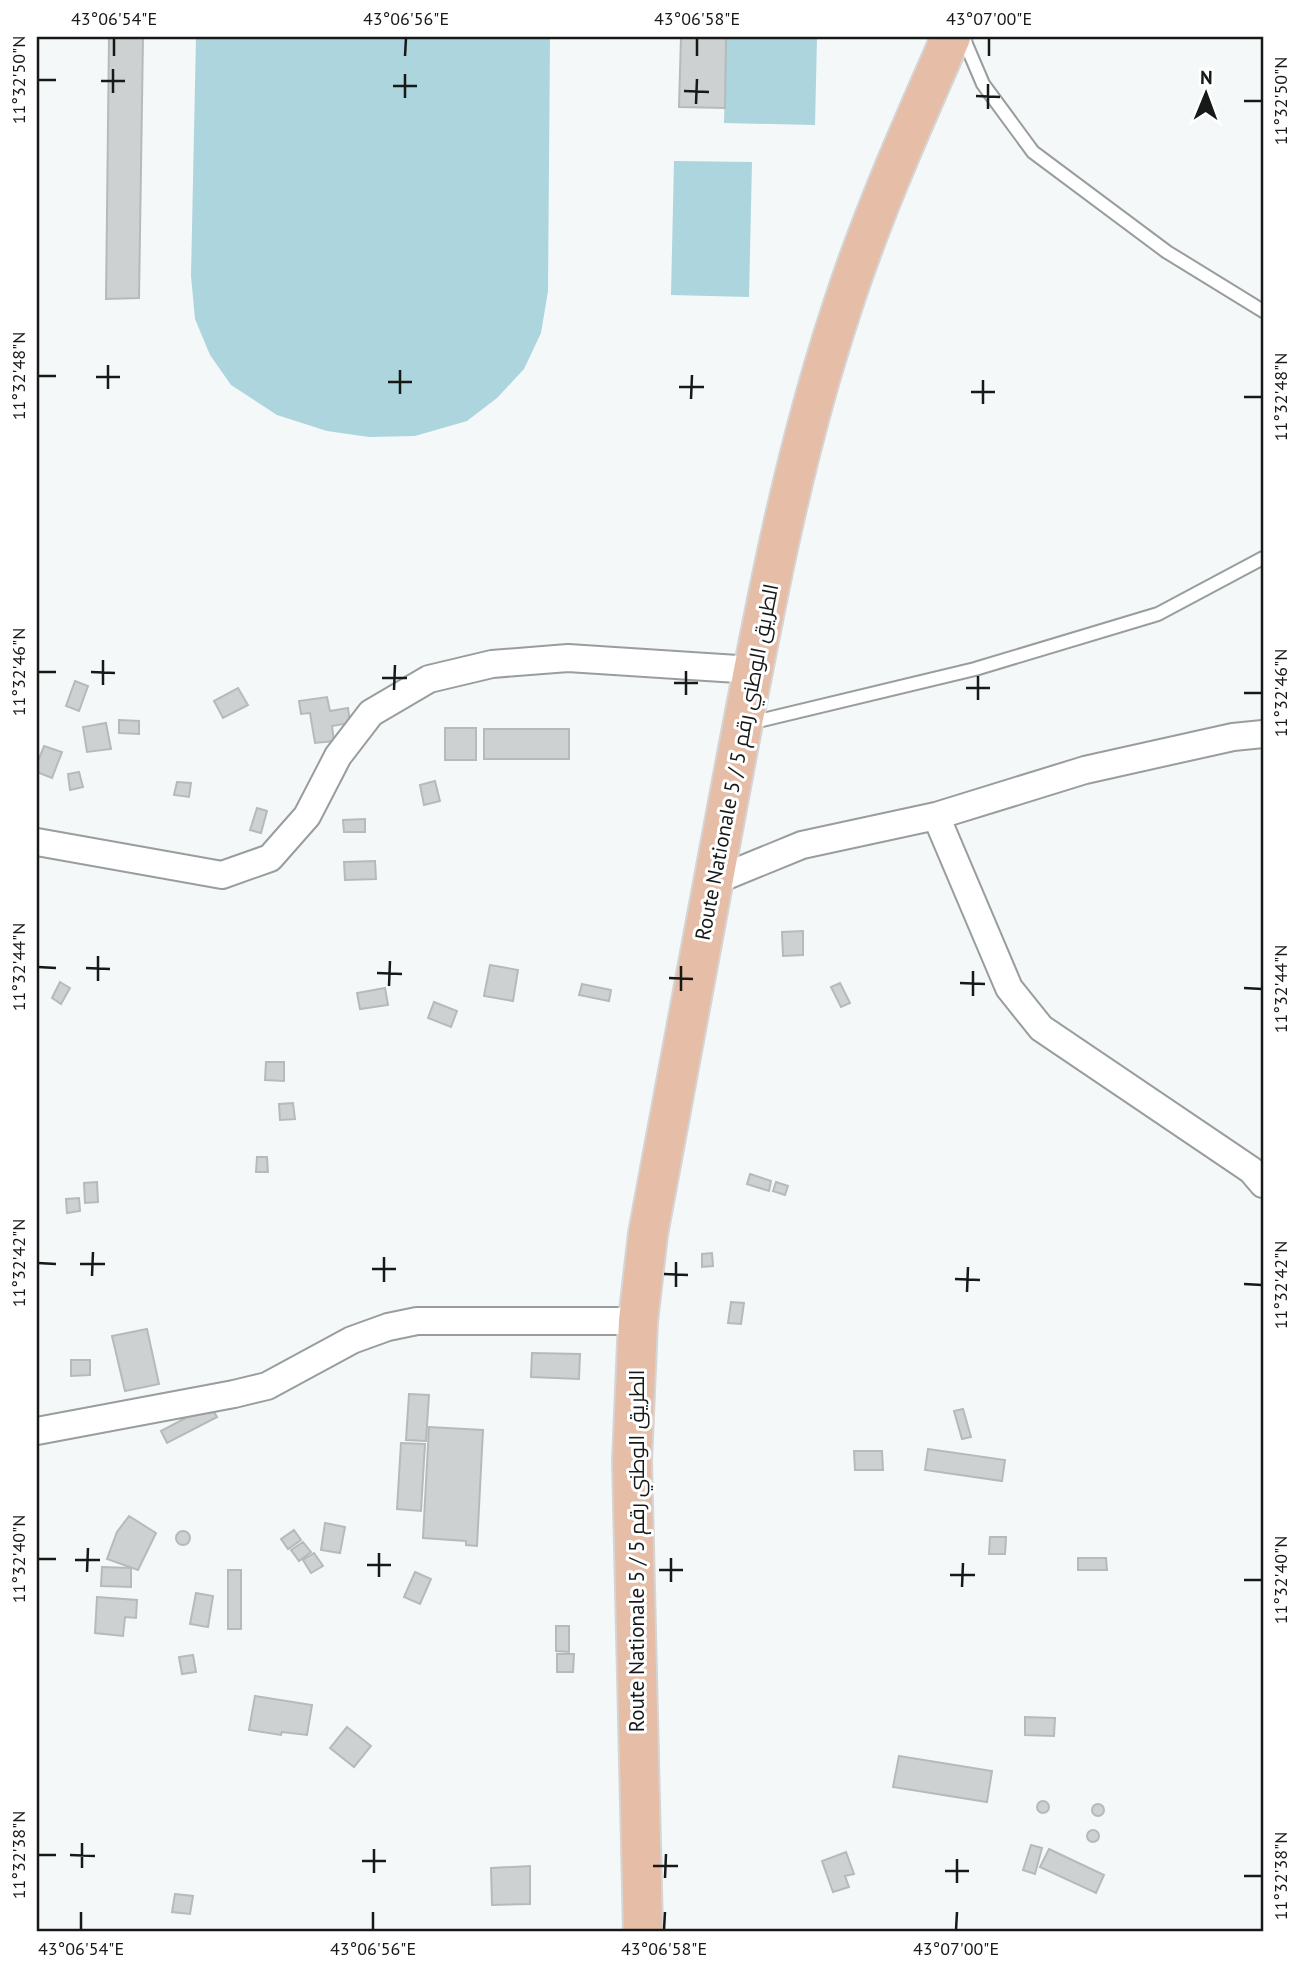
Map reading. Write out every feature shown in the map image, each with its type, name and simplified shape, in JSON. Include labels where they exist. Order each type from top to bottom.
[{"type":"main road","name":"Route Nationale 5 / الطريق الوطني رقم 5","points":[[643,1931],[632,1461],[638,1321],[648,1234],[753,670],[809,418],[842,308],[877,212],[951,37]]},
{"type":"street","points":[[37,842],[222,875],[270,858],[307,816],[338,756],[371,713],[429,679],[492,664],[568,659],[753,670]]},
{"type":"street","points":[[714,881],[802,845],[936,816],[1085,770],[1233,737],[1263,734]]},
{"type":"street","points":[[936,816],[1009,988],[1041,1028],[1251,1170],[1263,1184]]},
{"type":"street","points":[[37,1431],[267,1386],[352,1340],[388,1327],[417,1321],[638,1321]]},
{"type":"lane","points":[[963,37],[983,84],[1032,152],[1167,252],[1263,311]]},
{"type":"lane","points":[[743,724],[975,669],[1158,614],[1263,558]]},
{"type":"shaded area","points":[[196,37],[550,37],[548,291],[541,333],[524,369],[497,398],[467,421],[415,436],[369,437],[327,431],[277,415],[231,385],[210,355],[195,319],[191,276]]},
{"type":"shaded area","points":[[726,37],[817,37],[815,125],[724,123]]},
{"type":"shaded area","points":[[674,161],[752,162],[749,297],[671,295]]},
{"type":"building","points":[[109,37],[143,37],[139,298],[106,299]]},
{"type":"building","points":[[681,37],[726,37],[725,108],[679,107]]},
{"type":"building","points":[[75,681],[88,686],[79,711],[66,706]]},
{"type":"building","points":[[238,688],[248,705],[223,718],[214,701]]},
{"type":"building","points":[[327,697],[330,711],[348,708],[350,723],[332,726],[334,741],[315,743],[310,713],[301,714],[299,701]]},
{"type":"building","points":[[119,720],[139,721],[139,734],[119,733]]},
{"type":"building","points":[[106,723],[111,749],[87,752],[83,727]]},
{"type":"building","points":[[445,728],[476,728],[476,760],[445,760]]},
{"type":"building","points":[[484,729],[569,729],[569,759],[484,759]]},
{"type":"building","points":[[44,746],[62,752],[52,778],[37,772]]},
{"type":"building","points":[[79,772],[83,787],[70,790],[68,774]]},
{"type":"building","points":[[435,781],[440,801],[424,805],[420,785]]},
{"type":"building","points":[[177,782],[191,783],[189,797],[174,795]]},
{"type":"building","points":[[257,808],[267,811],[261,833],[250,830]]},
{"type":"building","points":[[365,819],[365,832],[344,832],[343,820]]},
{"type":"building","points":[[375,861],[376,879],[345,880],[344,862]]},
{"type":"building","points":[[803,931],[803,955],[783,956],[782,932]]},
{"type":"building","points":[[490,965],[518,970],[513,1001],[484,996]]},
{"type":"building","points":[[60,982],[70,988],[61,1004],[52,998]]},
{"type":"building","points":[[840,983],[850,1003],[841,1007],[831,987]]},
{"type":"building","points":[[582,984],[611,990],[609,1001],[579,995]]},
{"type":"building","points":[[385,988],[388,1005],[360,1009],[357,993]]},
{"type":"building","points":[[434,1002],[457,1011],[451,1027],[428,1018]]},
{"type":"building","points":[[266,1062],[284,1062],[284,1081],[265,1080]]},
{"type":"building","points":[[293,1103],[295,1119],[280,1120],[279,1104]]},
{"type":"building","points":[[257,1157],[267,1157],[268,1172],[256,1172]]},
{"type":"building","points":[[750,1174],[771,1181],[769,1191],[747,1184]]},
{"type":"building","points":[[97,1182],[98,1202],[85,1203],[84,1183]]},
{"type":"building","points":[[776,1182],[788,1186],[785,1195],[773,1191]]},
{"type":"building","points":[[79,1198],[80,1211],[67,1213],[66,1199]]},
{"type":"building","points":[[712,1253],[713,1266],[702,1267],[702,1254]]},
{"type":"building","points":[[731,1302],[744,1303],[741,1324],[728,1323]]},
{"type":"building","points":[[147,1329],[159,1384],[125,1391],[112,1336]]},
{"type":"building","points":[[532,1353],[580,1354],[579,1379],[531,1377]]},
{"type":"building","points":[[71,1360],[90,1360],[90,1375],[71,1376]]},
{"type":"building","points":[[409,1394],[429,1395],[426,1441],[406,1440]]},
{"type":"building","points":[[210,1405],[217,1417],[167,1443],[161,1431]]},
{"type":"building","points":[[963,1409],[971,1437],[962,1439],[954,1411]]},
{"type":"building","points":[[429,1427],[483,1430],[477,1546],[466,1545],[466,1541],[423,1538]]},
{"type":"building","points":[[401,1443],[425,1444],[421,1511],[397,1509]]},
{"type":"building","points":[[928,1449],[1005,1460],[1002,1481],[925,1470]]},
{"type":"building","points":[[854,1451],[882,1451],[883,1470],[855,1470]]},
{"type":"building","points":[[129,1516],[156,1533],[138,1570],[107,1559],[117,1532]]},
{"type":"building","points":[[325,1523],[345,1527],[340,1553],[321,1550]]},
{"type":"building","points":[[294,1530],[301,1540],[288,1549],[281,1539]]},
{"type":"building","points":[[180,1531],[186,1531],[190,1538],[186,1545],[180,1545],[176,1541],[176,1535]]},
{"type":"building","points":[[990,1537],[1006,1537],[1005,1554],[989,1554]]},
{"type":"building","points":[[303,1542],[311,1552],[299,1561],[291,1550]]},
{"type":"building","points":[[314,1553],[323,1566],[311,1573],[303,1560]]},
{"type":"building","points":[[1078,1558],[1106,1558],[1107,1570],[1078,1570]]},
{"type":"building","points":[[102,1567],[131,1568],[131,1587],[101,1586]]},
{"type":"building","points":[[228,1570],[241,1570],[241,1629],[228,1629]]},
{"type":"building","points":[[415,1572],[431,1579],[420,1604],[404,1597]]},
{"type":"building","points":[[196,1593],[213,1596],[208,1627],[190,1624]]},
{"type":"building","points":[[97,1597],[137,1600],[136,1618],[125,1617],[123,1636],[95,1633]]},
{"type":"building","points":[[556,1626],[569,1626],[569,1652],[556,1651]]},
{"type":"building","points":[[557,1654],[574,1654],[573,1672],[557,1672]]},
{"type":"building","points":[[193,1655],[196,1672],[182,1674],[179,1657]]},
{"type":"building","points":[[255,1696],[312,1705],[307,1735],[282,1732],[281,1735],[249,1730]]},
{"type":"building","points":[[1025,1717],[1055,1718],[1054,1736],[1025,1735]]},
{"type":"building","points":[[347,1727],[371,1746],[354,1767],[330,1748]]},
{"type":"building","points":[[899,1756],[992,1771],[987,1802],[893,1787]]},
{"type":"building","points":[[1038,1802],[1048,1802],[1048,1812],[1038,1812]]},
{"type":"building","points":[[1093,1805],[1103,1805],[1103,1815],[1093,1815]]},
{"type":"building","points":[[1088,1831],[1098,1831],[1098,1841],[1088,1841]]},
{"type":"building","points":[[1031,1845],[1042,1848],[1035,1874],[1023,1870]]},
{"type":"building","points":[[1049,1849],[1104,1875],[1096,1893],[1040,1867]]},
{"type":"building","points":[[846,1852],[854,1874],[845,1876],[849,1887],[833,1892],[822,1861]]},
{"type":"building","points":[[530,1866],[530,1904],[492,1905],[491,1868]]},
{"type":"building","points":[[175,1894],[193,1896],[190,1914],[172,1912]]}]
